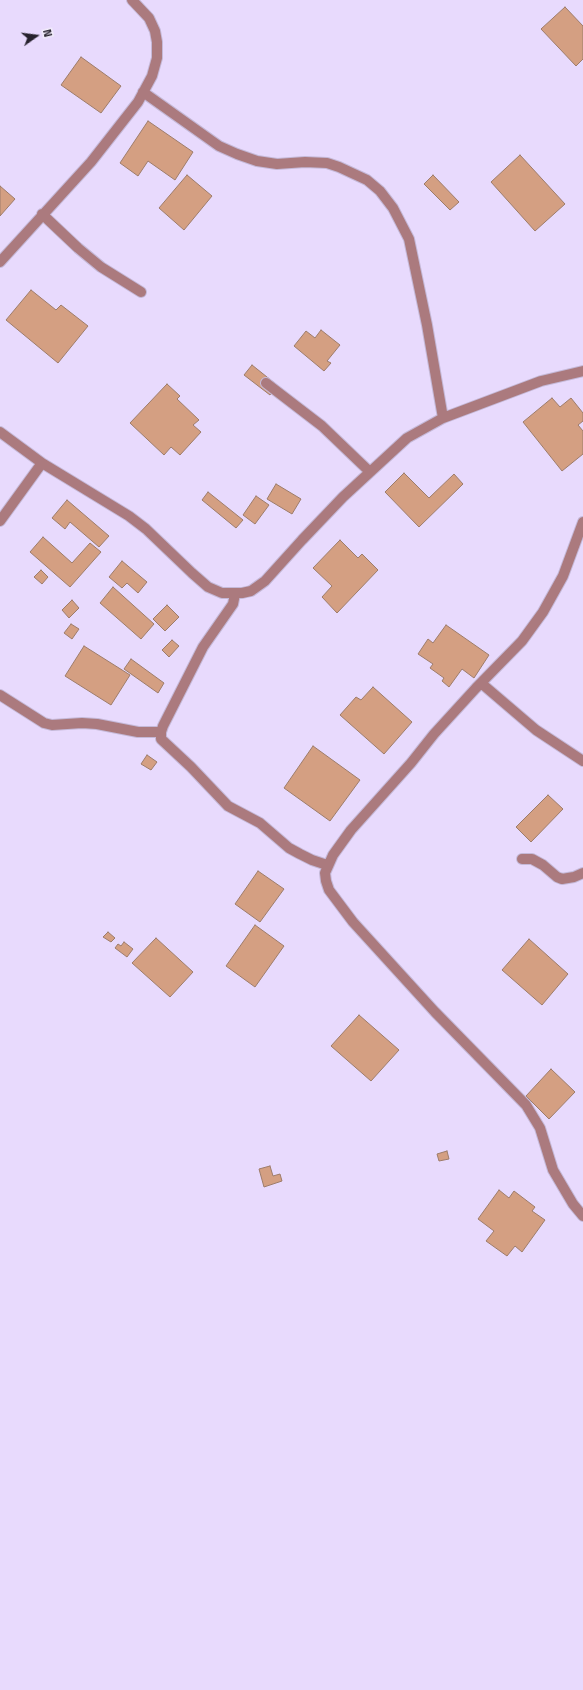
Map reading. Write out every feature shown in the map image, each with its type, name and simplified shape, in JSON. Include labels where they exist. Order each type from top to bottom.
[{"type":"street","points":[[0,262],[42,214],[91,162],[138,102],[152,76],[157,58],[155,31],[149,18],[132,0]]},
{"type":"street","points":[[143,92],[219,146],[237,154],[257,161],[277,164],[305,162],[327,164],[339,167],[367,180],[380,191],[393,208],[409,239],[427,325],[443,418]]},
{"type":"street","points":[[42,214],[78,248],[101,267],[141,292]]},
{"type":"street","points":[[0,432],[42,463],[129,516],[146,529],[208,588],[222,593],[235,594],[251,591],[265,581],[302,540],[370,472],[407,438],[443,418],[541,381],[583,371]]},
{"type":"street","points":[[266,383],[322,426],[370,472]]},
{"type":"street","points":[[0,521],[42,463]]},
{"type":"street","points":[[583,522],[563,576],[543,612],[522,641],[434,734],[411,763],[351,830],[327,865],[325,873],[329,890],[353,922],[435,1012],[526,1106],[540,1128],[553,1170],[573,1204],[583,1216]]},
{"type":"street","points":[[235,594],[233,604],[203,647],[161,732],[161,739],[187,763],[228,806],[260,823],[289,848],[312,860],[327,865]]},
{"type":"street","points":[[481,683],[536,730],[583,761]]},
{"type":"street","points":[[0,695],[44,723],[52,725],[82,722],[138,732],[161,732]]},
{"type":"street","points":[[522,859],[532,859],[562,879],[574,878],[583,872]]},
{"type":"building","points":[[565,7],[583,26],[583,59],[576,66],[541,29]]},
{"type":"building","points":[[81,57],[121,86],[101,113],[61,85]]},
{"type":"building","points":[[148,121],[193,152],[175,180],[148,161],[138,176],[120,163]]},
{"type":"building","points":[[520,155],[565,204],[535,231],[491,182]]},
{"type":"building","points":[[187,175],[212,196],[184,230],[159,208]]},
{"type":"building","points":[[433,175],[459,202],[450,210],[424,184]]},
{"type":"building","points":[[0,186],[15,199],[0,216]]},
{"type":"building","points":[[31,290],[56,310],[61,305],[88,326],[58,363],[6,320]]},
{"type":"building","points":[[321,330],[340,345],[327,361],[331,363],[324,371],[294,346],[306,331],[315,338]]},
{"type":"building","points":[[252,365],[277,385],[270,395],[244,375]]},
{"type":"building","points":[[167,384],[180,396],[177,399],[199,420],[193,425],[201,432],[180,455],[171,447],[164,455],[130,423]]},
{"type":"building","points":[[552,398],[560,407],[571,398],[583,413],[583,421],[578,425],[583,431],[583,454],[562,471],[523,422]]},
{"type":"building","points":[[404,473],[429,498],[454,474],[463,484],[419,527],[385,492]]},
{"type":"building","points":[[276,484],[301,499],[292,514],[267,499]]},
{"type":"building","points":[[208,492],[243,520],[236,528],[202,500]]},
{"type":"building","points":[[256,496],[269,505],[255,524],[243,515]]},
{"type":"building","points":[[67,500],[109,536],[99,547],[70,522],[65,529],[52,518]]},
{"type":"building","points":[[43,537],[72,563],[90,543],[101,552],[70,587],[30,552]]},
{"type":"building","points":[[340,540],[358,558],[362,554],[378,570],[337,613],[322,597],[332,586],[313,568]]},
{"type":"building","points":[[122,561],[147,582],[138,593],[127,583],[122,588],[109,577]]},
{"type":"building","points":[[41,570],[48,577],[42,584],[34,577]]},
{"type":"building","points":[[113,587],[154,624],[141,639],[100,603]]},
{"type":"building","points":[[72,600],[79,608],[69,618],[62,610]]},
{"type":"building","points":[[167,605],[179,617],[165,631],[153,619]]},
{"type":"building","points":[[71,624],[79,629],[72,639],[64,633]]},
{"type":"building","points":[[446,625],[489,655],[474,678],[462,669],[449,687],[442,681],[444,678],[430,668],[433,664],[418,654],[428,639],[433,643]]},
{"type":"building","points":[[172,640],[179,646],[169,657],[162,650]]},
{"type":"building","points":[[84,646],[130,675],[111,705],[65,676]]},
{"type":"building","points":[[131,659],[164,683],[158,693],[124,669]]},
{"type":"building","points":[[373,687],[412,722],[384,754],[340,715],[356,697],[361,700]]},
{"type":"building","points":[[313,746],[360,780],[330,821],[284,788]]},
{"type":"building","points":[[147,755],[157,762],[151,770],[141,764]]},
{"type":"building","points":[[548,795],[563,809],[531,842],[516,827]]},
{"type":"building","points":[[258,871],[284,889],[260,922],[235,904]]},
{"type":"building","points":[[255,925],[284,946],[255,987],[226,966]]},
{"type":"building","points":[[108,932],[115,938],[111,942],[103,937]]},
{"type":"building","points":[[156,938],[193,972],[170,997],[132,963]]},
{"type":"building","points":[[529,939],[568,974],[542,1005],[502,970]]},
{"type":"building","points":[[124,942],[133,949],[127,957],[115,948],[118,944],[121,946]]},
{"type":"building","points":[[359,1015],[399,1050],[371,1081],[331,1046]]},
{"type":"building","points":[[551,1069],[575,1092],[549,1119],[526,1096]]},
{"type":"building","points":[[447,1151],[449,1159],[439,1161],[437,1154]]},
{"type":"building","points":[[270,1166],[273,1176],[280,1174],[282,1181],[264,1187],[259,1169]]},
{"type":"building","points":[[499,1190],[509,1198],[514,1191],[535,1207],[532,1211],[545,1220],[522,1252],[515,1246],[507,1256],[486,1241],[494,1231],[478,1219]]}]
